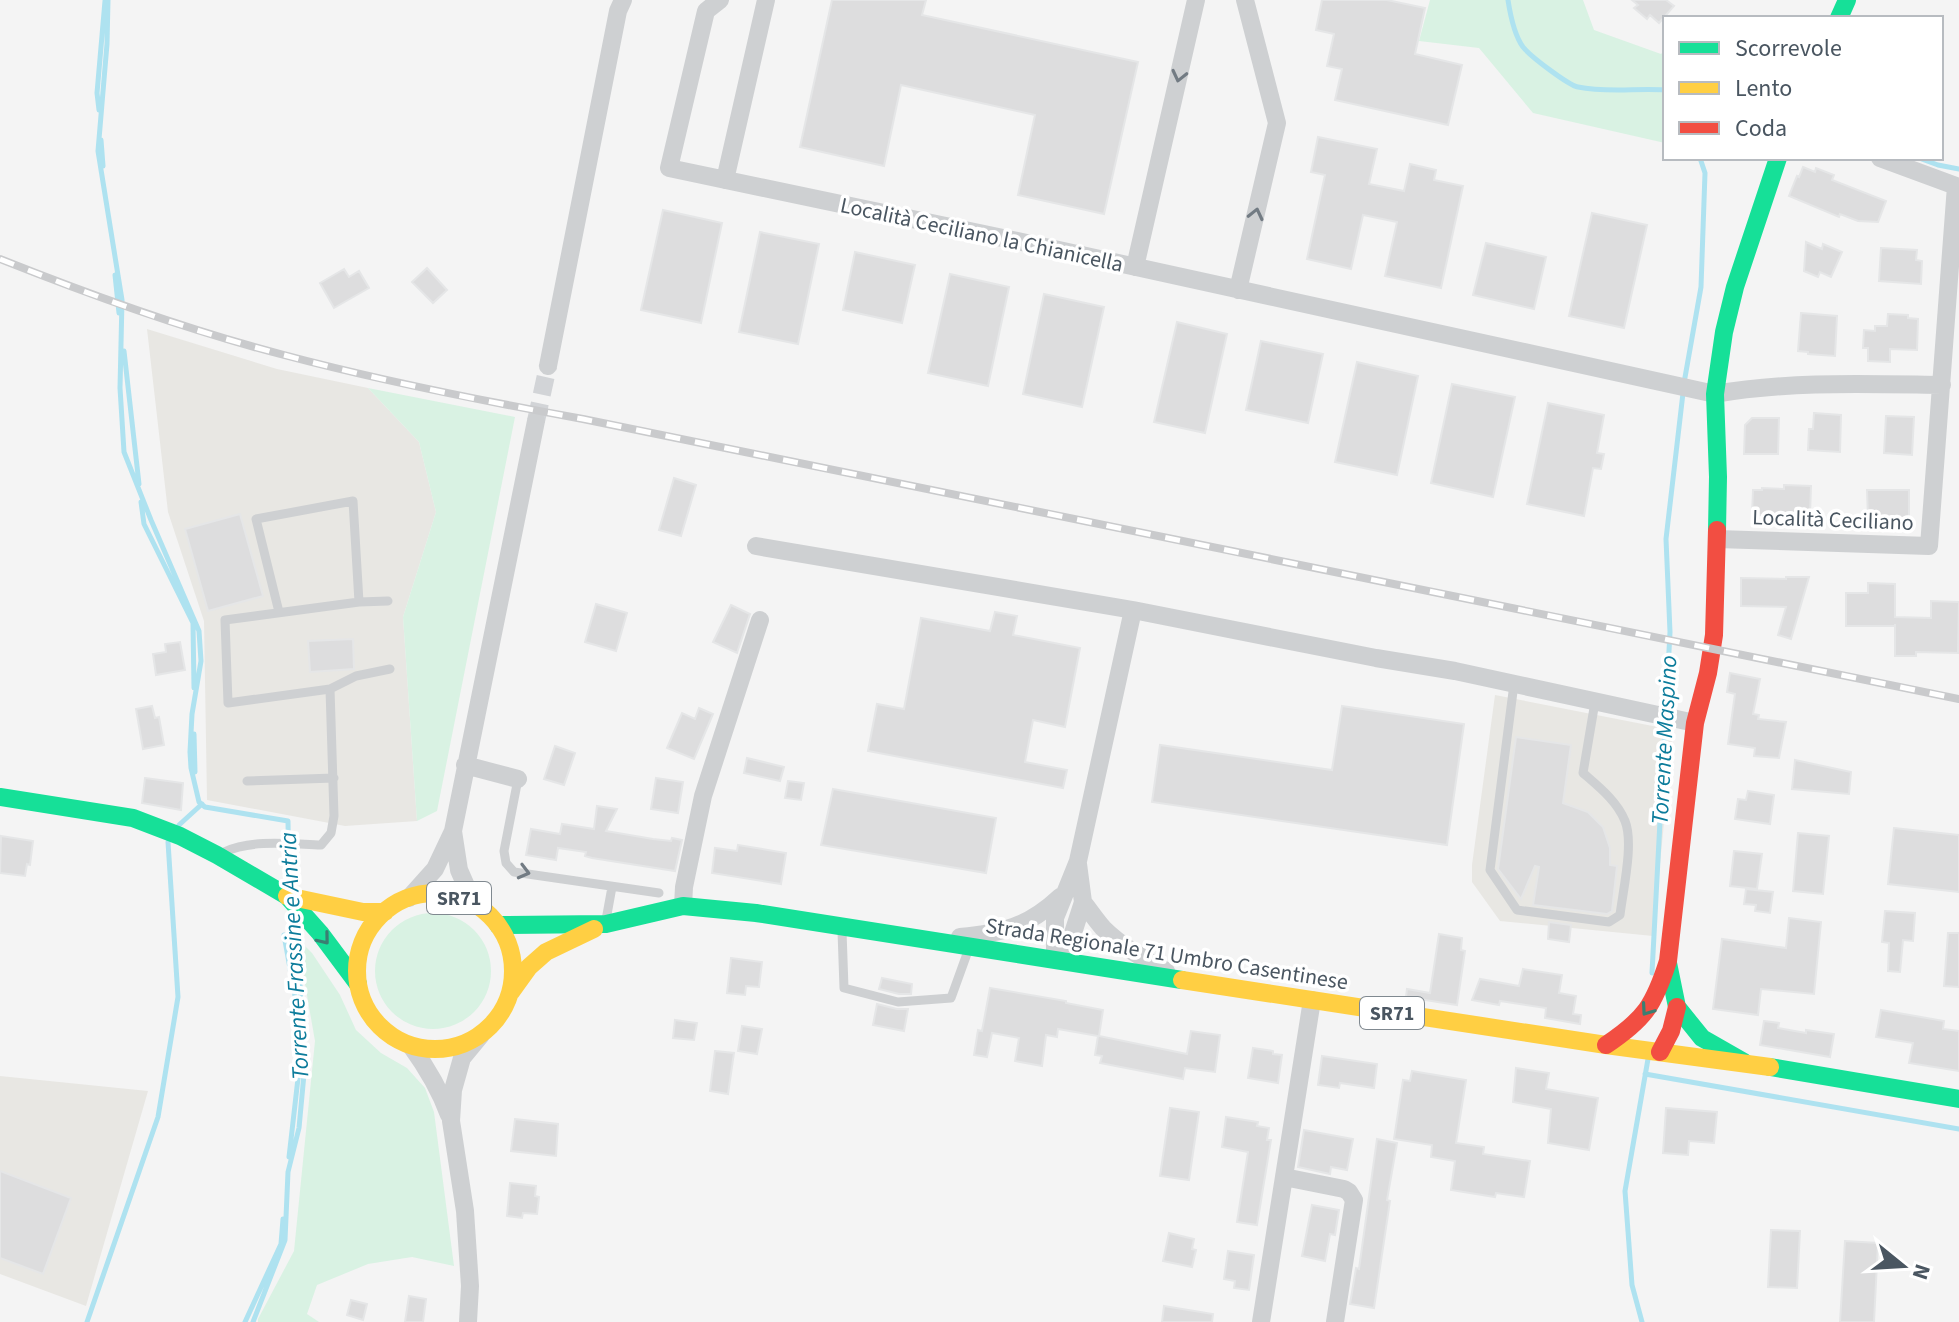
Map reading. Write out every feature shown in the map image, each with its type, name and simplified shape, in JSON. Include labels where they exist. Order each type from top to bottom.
[{"type":"main road","points":[[1606,1045],[1648,1013],[1668,961],[1695,723],[1714,635],[1718,477],[1715,394],[1729,309],[1777,160]]},
{"type":"main road","points":[[0,797],[133,818],[180,836],[287,896],[320,933],[358,984],[364,1004],[376,1023],[392,1037],[411,1046],[435,1050],[459,1046],[481,1035]]},
{"type":"main road","name":"SR71","points":[[358,984],[359,957],[368,932],[385,912],[409,898],[431,893],[453,895],[488,913],[498,925],[509,946],[514,969],[511,992],[500,1016],[481,1035]]},
{"type":"main road","points":[[287,896],[363,912],[385,912]]},
{"type":"main road","name":"Strada Regionale 71 Umbro Casentinese","points":[[498,925],[606,924],[683,906],[756,913],[1606,1045],[1748,1063],[1959,1099]]},
{"type":"main road","name":"Strada Regionale 71 Umbro Casentinese","points":[[511,992],[529,967],[546,952],[606,924]]},
{"type":"main road","points":[[1660,1052],[1674,1026],[1677,1007],[1668,961]]},
{"type":"main road","points":[[1677,1007],[1702,1038],[1748,1063]]},
{"type":"street","points":[[548,366],[618,11],[623,0]]},
{"type":"street","name":"Località Ceciliano la Chianicella","points":[[720,0],[706,11],[669,168],[1715,394]]},
{"type":"street","points":[[725,180],[766,0]]},
{"type":"street","points":[[1135,267],[1196,0]]},
{"type":"street","points":[[1238,290],[1277,123],[1245,0]]},
{"type":"street","name":"Località Ceciliano","points":[[1717,539],[1929,546],[1956,186],[1885,160]]},
{"type":"street","points":[[1715,394],[1798,385],[1942,385]]},
{"type":"street","points":[[409,898],[435,869],[453,831],[536,421]]},
{"type":"street","points":[[756,546],[1133,610],[1455,671],[1695,723]]},
{"type":"street","points":[[1055,959],[1055,918],[1078,861],[1133,610]]},
{"type":"street","points":[[683,906],[684,887],[703,796],[760,620]]},
{"type":"street","points":[[465,765],[518,779]]},
{"type":"street","points":[[453,831],[459,870],[474,904]]},
{"type":"street","points":[[1055,959],[1073,933],[1083,902],[1078,861]]},
{"type":"street","points":[[927,940],[980,935],[1011,928],[1037,917],[1064,892]]},
{"type":"street","points":[[1083,902],[1102,927],[1115,938],[1179,979]]},
{"type":"street","points":[[1261,1322],[1312,1000]]},
{"type":"street","points":[[451,1121],[453,1090],[462,1058],[481,1035]]},
{"type":"street","points":[[411,1046],[442,1097],[451,1121],[465,1211],[470,1286],[468,1322]]},
{"type":"street","points":[[1284,1177],[1344,1189],[1354,1200],[1335,1322]]},
{"type":"lane","points":[[279,612],[256,519],[353,501],[359,602]]},
{"type":"lane","points":[[388,601],[225,620],[228,703],[330,689],[356,676],[390,669]]},
{"type":"lane","points":[[1514,684],[1490,870],[1517,910],[1609,922],[1620,915],[1629,837],[1616,805],[1583,773],[1595,702]]},
{"type":"lane","points":[[217,855],[232,848],[268,843],[321,845],[331,833],[334,778],[330,689]]},
{"type":"lane","points":[[247,781],[334,778]]},
{"type":"lane","points":[[518,779],[504,851],[506,863],[514,872],[659,893]]},
{"type":"lane","points":[[606,924],[612,887]]},
{"type":"lane","points":[[842,928],[844,988],[898,1002],[951,998],[969,947]]},
{"type":"shaded area","points":[[147,329],[277,369],[368,388],[419,442],[436,512],[403,617],[417,821],[345,826],[207,800],[204,621],[168,512]]},
{"type":"shaded area","points":[[1495,695],[1673,730],[1653,936],[1500,921],[1472,882]]},
{"type":"shaded area","points":[[0,1076],[148,1091],[86,1306],[0,1274]]},
{"type":"green space","points":[[1430,0],[1583,0],[1594,30],[1661,54],[1663,52],[1663,143],[1533,113],[1479,48],[1419,41]]},
{"type":"green space","points":[[368,388],[515,417],[437,811],[417,821],[403,617],[436,512],[419,442]]},
{"type":"green space","points":[[433,913],[455,918],[474,930],[486,949],[491,971],[486,993],[474,1012],[455,1024],[433,1029],[411,1024],[392,1012],[380,993],[375,971],[380,949],[392,930],[411,918]]},
{"type":"green space","points":[[297,938],[312,953],[340,995],[356,1030],[381,1053],[407,1068],[425,1088],[434,1112],[454,1266],[412,1257],[368,1264],[317,1285],[307,1314],[319,1322],[258,1322],[294,1251],[315,1041]]},
{"type":"building","points":[[832,0],[926,0],[922,15],[1138,62],[1104,214],[1018,195],[1035,115],[901,85],[884,166],[800,147]]},
{"type":"building","points":[[1322,0],[1387,0],[1425,8],[1415,54],[1462,65],[1448,125],[1335,100],[1342,69],[1327,66],[1334,34],[1316,30]]},
{"type":"building","points":[[1632,0],[1666,0],[1674,6],[1659,23],[1650,15],[1647,19],[1634,8],[1638,5]]},
{"type":"building","points":[[1318,137],[1377,149],[1369,184],[1404,191],[1410,164],[1436,170],[1434,180],[1463,186],[1441,288],[1385,276],[1397,222],[1363,215],[1351,269],[1307,259],[1325,175],[1311,172]]},
{"type":"building","points":[[1803,167],[1834,175],[1832,180],[1886,201],[1878,222],[1858,221],[1840,214],[1839,217],[1789,196]]},
{"type":"building","points":[[663,210],[722,223],[701,323],[641,310]]},
{"type":"building","points":[[1592,213],[1647,225],[1624,328],[1569,316]]},
{"type":"building","points":[[760,232],[819,244],[798,344],[739,332]]},
{"type":"building","points":[[1806,242],[1822,249],[1823,244],[1842,252],[1831,277],[1820,272],[1818,277],[1804,271]]},
{"type":"building","points":[[1486,243],[1546,257],[1534,309],[1473,295]]},
{"type":"building","points":[[1881,248],[1917,250],[1916,260],[1922,261],[1921,284],[1879,281]]},
{"type":"building","points":[[855,252],[915,265],[902,323],[843,310]]},
{"type":"building","points":[[427,268],[447,290],[433,303],[412,282]]},
{"type":"building","points":[[344,269],[349,277],[359,271],[369,288],[334,308],[320,283]]},
{"type":"building","points":[[950,274],[1009,287],[988,386],[928,373]]},
{"type":"building","points":[[1044,294],[1104,307],[1082,407],[1023,394]]},
{"type":"building","points":[[1801,313],[1837,316],[1835,356],[1798,351]]},
{"type":"building","points":[[1888,314],[1918,319],[1917,350],[1890,349],[1890,362],[1868,361],[1868,348],[1863,348],[1864,330],[1875,331],[1875,326],[1887,326]]},
{"type":"building","points":[[1177,322],[1227,334],[1205,433],[1154,422]]},
{"type":"building","points":[[1261,341],[1323,354],[1308,423],[1246,410]]},
{"type":"building","points":[[1357,362],[1418,376],[1397,475],[1335,462]]},
{"type":"building","points":[[1452,384],[1515,397],[1493,497],[1431,483]]},
{"type":"building","points":[[1548,403],[1604,415],[1597,453],[1604,454],[1601,469],[1593,468],[1584,516],[1527,504]]},
{"type":"building","points":[[1814,413],[1841,415],[1840,452],[1808,450]]},
{"type":"building","points":[[1886,416],[1914,417],[1912,455],[1884,453]]},
{"type":"building","points":[[1752,418],[1779,418],[1778,454],[1744,454],[1745,425]]},
{"type":"building","points":[[674,478],[696,485],[681,536],[659,530]]},
{"type":"building","points":[[1784,485],[1811,486],[1810,515],[1752,515],[1753,490],[1784,489]]},
{"type":"building","points":[[1867,490],[1909,490],[1909,518],[1868,518]]},
{"type":"building","points":[[240,514],[263,596],[208,611],[185,529]]},
{"type":"building","points":[[1809,577],[1791,639],[1778,635],[1786,607],[1741,606],[1741,578]]},
{"type":"building","points":[[1868,583],[1895,584],[1895,617],[1931,618],[1931,601],[1959,602],[1958,653],[1916,652],[1916,656],[1895,656],[1895,626],[1846,626],[1846,593],[1868,593]]},
{"type":"building","points":[[596,604],[627,613],[616,651],[585,642]]},
{"type":"building","points":[[731,605],[750,614],[737,653],[713,642]]},
{"type":"building","points":[[995,612],[1017,616],[1013,635],[1080,648],[1065,727],[1033,720],[1025,762],[1067,770],[1063,788],[868,751],[877,704],[904,709],[921,618],[990,631]]},
{"type":"building","points":[[353,639],[354,669],[310,672],[308,641]]},
{"type":"building","points":[[180,642],[185,670],[156,675],[153,654],[166,652],[165,644]]},
{"type":"building","points":[[1730,673],[1760,679],[1753,714],[1759,715],[1758,719],[1786,722],[1779,758],[1754,756],[1755,748],[1728,744],[1735,694],[1727,692]]},
{"type":"building","points":[[152,706],[155,718],[159,717],[164,745],[143,749],[136,709]]},
{"type":"building","points":[[1342,706],[1464,724],[1447,845],[1152,802],[1160,745],[1332,770]]},
{"type":"building","points":[[699,708],[713,714],[694,759],[667,748],[682,713],[695,719]]},
{"type":"building","points":[[1516,737],[1571,745],[1563,803],[1588,812],[1603,827],[1610,848],[1610,865],[1617,866],[1612,911],[1607,914],[1533,905],[1539,867],[1535,866],[1521,899],[1498,869]]},
{"type":"building","points":[[555,746],[575,753],[564,785],[544,779]]},
{"type":"building","points":[[747,758],[784,767],[780,781],[744,773]]},
{"type":"building","points":[[1795,760],[1851,772],[1849,794],[1792,789]]},
{"type":"building","points":[[145,778],[183,783],[181,810],[142,803]]},
{"type":"building","points":[[656,778],[683,782],[678,813],[651,809]]},
{"type":"building","points":[[788,781],[804,783],[801,800],[785,798]]},
{"type":"building","points":[[833,789],[996,818],[986,873],[821,845]]},
{"type":"building","points":[[1748,791],[1774,795],[1770,824],[1735,819],[1738,799],[1746,800]]},
{"type":"building","points":[[597,806],[617,809],[606,831],[653,839],[682,840],[675,871],[592,858],[585,856],[586,852],[558,848],[556,860],[526,855],[531,829],[560,834],[562,824],[594,829]]},
{"type":"building","points":[[1894,828],[1959,835],[1959,892],[1888,884]]},
{"type":"building","points":[[1798,833],[1829,836],[1823,894],[1793,891]]},
{"type":"building","points":[[1,836],[33,841],[30,865],[27,864],[25,876],[0,873]]},
{"type":"building","points":[[738,845],[786,853],[781,884],[712,873],[715,848],[737,851]]},
{"type":"building","points":[[1734,851],[1762,854],[1757,889],[1730,886]]},
{"type":"building","points":[[1746,889],[1773,892],[1770,913],[1755,911],[1756,905],[1744,904]]},
{"type":"building","points":[[1885,911],[1915,913],[1913,941],[1903,940],[1900,972],[1888,971],[1889,943],[1882,942]]},
{"type":"building","points":[[1789,918],[1821,922],[1814,994],[1761,989],[1758,1015],[1713,1009],[1722,939],[1786,948]]},
{"type":"building","points":[[1549,922],[1571,925],[1569,942],[1548,939]]},
{"type":"building","points":[[1948,933],[1959,933],[1959,987],[1944,986]]},
{"type":"building","points":[[1439,934],[1462,938],[1461,950],[1465,951],[1457,1005],[1406,997],[1407,989],[1430,993]]},
{"type":"building","points":[[731,958],[762,962],[759,987],[746,986],[745,995],[727,993]]},
{"type":"building","points":[[1523,969],[1562,975],[1559,993],[1576,996],[1573,1014],[1581,1015],[1580,1024],[1545,1018],[1546,1008],[1472,1000],[1480,979],[1519,986]]},
{"type":"building","points":[[882,978],[912,984],[911,994],[879,989]]},
{"type":"building","points":[[990,988],[1103,1010],[1099,1036],[1187,1054],[1191,1031],[1220,1035],[1215,1072],[1185,1068],[1183,1079],[1100,1063],[1102,1056],[1095,1055],[1098,1036],[1058,1029],[1057,1037],[1046,1035],[1042,1066],[1015,1061],[1019,1038],[992,1033],[987,1057],[974,1055]]},
{"type":"building","points":[[877,1004],[908,1009],[904,1031],[873,1025]]},
{"type":"building","points":[[1881,1010],[1944,1021],[1943,1029],[1959,1031],[1959,1071],[1909,1063],[1913,1043],[1876,1037]]},
{"type":"building","points":[[675,1020],[697,1023],[694,1040],[673,1038]]},
{"type":"building","points":[[1764,1021],[1779,1023],[1778,1028],[1834,1034],[1830,1057],[1760,1045]]},
{"type":"building","points":[[742,1026],[762,1029],[757,1054],[738,1051]]},
{"type":"building","points":[[1253,1048],[1282,1055],[1278,1083],[1248,1078]]},
{"type":"building","points":[[715,1051],[734,1053],[728,1094],[710,1091]]},
{"type":"building","points":[[1322,1056],[1377,1064],[1374,1088],[1340,1083],[1339,1088],[1318,1085]]},
{"type":"building","points":[[1516,1068],[1549,1073],[1546,1089],[1598,1098],[1589,1150],[1548,1143],[1551,1109],[1513,1102]]},
{"type":"building","points":[[1412,1071],[1466,1080],[1456,1143],[1484,1147],[1483,1154],[1530,1161],[1524,1197],[1496,1193],[1495,1197],[1451,1190],[1455,1161],[1431,1157],[1432,1145],[1394,1139],[1403,1080],[1410,1081]]},
{"type":"building","points":[[1170,1108],[1199,1112],[1189,1180],[1160,1176]]},
{"type":"building","points":[[1666,1108],[1717,1112],[1714,1143],[1689,1141],[1688,1155],[1663,1153]]},
{"type":"building","points":[[1226,1117],[1258,1122],[1257,1126],[1269,1128],[1267,1140],[1271,1140],[1257,1225],[1237,1222],[1248,1152],[1222,1147]]},
{"type":"building","points":[[515,1119],[558,1124],[556,1156],[511,1151]]},
{"type":"building","points":[[1304,1130],[1353,1139],[1347,1170],[1331,1167],[1330,1174],[1298,1167]]},
{"type":"building","points":[[1377,1139],[1397,1143],[1374,1308],[1350,1304],[1356,1268],[1359,1269]]},
{"type":"building","points":[[0,1171],[71,1198],[43,1274],[0,1258]]},
{"type":"building","points":[[510,1183],[536,1186],[535,1196],[539,1197],[537,1214],[523,1213],[522,1218],[507,1216]]},
{"type":"building","points":[[1312,1205],[1339,1210],[1335,1235],[1330,1234],[1325,1261],[1302,1256]]},
{"type":"building","points":[[1771,1230],[1800,1231],[1797,1288],[1768,1287]]},
{"type":"building","points":[[1169,1233],[1194,1239],[1192,1249],[1196,1250],[1192,1267],[1163,1261]]},
{"type":"building","points":[[1845,1241],[1878,1243],[1874,1322],[1840,1322]]},
{"type":"building","points":[[1228,1251],[1254,1255],[1249,1290],[1234,1288],[1235,1281],[1224,1279]]},
{"type":"building","points":[[409,1296],[426,1299],[423,1322],[405,1322]]},
{"type":"building","points":[[351,1300],[367,1304],[363,1320],[347,1315]]},
{"type":"building","points":[[1164,1306],[1213,1314],[1212,1322],[1162,1322]]},
{"type":"waterway","name":"Torrente Frassine e Antria","points":[[108,0],[98,151],[122,300],[120,388],[124,452],[199,631],[201,661],[192,714],[190,752],[199,802],[205,807],[288,821],[289,886]]},
{"type":"waterway","name":"Torrente Maspino","points":[[1508,0],[1515,31],[1523,47],[1566,81],[1589,89],[1663,90]]},
{"type":"waterway","points":[[99,110],[97,93],[105,1]]},
{"type":"waterway","name":"Torrente Frassine e Antria","points":[[101,140],[103,166]]},
{"type":"waterway","name":"Torrente Maspino","points":[[1684,383],[1701,287],[1705,173],[1701,160]]},
{"type":"waterway","points":[[1924,160],[1959,169]]},
{"type":"waterway","name":"Torrente Frassine e Antria","points":[[115,275],[119,313]]},
{"type":"waterway","points":[[124,351],[139,484]]},
{"type":"waterway","name":"Torrente Maspino","points":[[1652,973],[1670,632],[1666,539],[1683,393]]},
{"type":"waterway","points":[[141,502],[144,524],[193,623],[194,688]]},
{"type":"waterway","points":[[194,734],[195,772]]},
{"type":"waterway","points":[[179,825],[202,804]]},
{"type":"waterway","points":[[87,1322],[158,1117],[178,997],[168,842]]},
{"type":"waterway","name":"Torrente Frassine e Antria","points":[[253,1322],[285,1240],[288,1172],[299,1128],[304,1074],[299,961],[291,916]]},
{"type":"waterway","points":[[284,935],[299,1018]]},
{"type":"waterway","points":[[289,1157],[301,1052]]},
{"type":"waterway","name":"Torrente Maspino","points":[[1642,1322],[1632,1285],[1625,1191],[1648,1059]]},
{"type":"waterway","points":[[1645,1074],[1959,1129]]},
{"type":"waterway","points":[[245,1322],[281,1244],[283,1219]]},
{"type":"tunnel","points":[[536,421],[548,366]]},
{"type":"railway","points":[[0,259],[212,335],[395,382],[1959,699]]},
{"type":"traffic: fast","points":[[1840,16],[1847,0]]},
{"type":"traffic: fast","points":[[1717,530],[1715,394],[1724,332],[1735,287],[1777,160]]},
{"type":"traffic: fast","points":[[0,797],[133,818],[180,836],[217,855],[287,896],[320,933],[358,984]]},
{"type":"traffic: fast","points":[[498,925],[606,924],[683,906],[756,913],[1182,980]]},
{"type":"traffic: fast","points":[[1668,963],[1677,1007],[1702,1038],[1744,1062]]},
{"type":"traffic: fast","points":[[1770,1067],[1959,1099]]},
{"type":"traffic: slow","points":[[435,893],[465,899],[490,916],[507,941],[513,971],[507,1001],[490,1026],[465,1043],[435,1049],[405,1043],[380,1026],[363,1001],[357,971],[363,941],[380,916],[405,899],[435,893]]},
{"type":"traffic: slow","points":[[287,896],[363,912],[385,912]]},
{"type":"traffic: slow","points":[[511,992],[529,967],[546,952],[594,929]]},
{"type":"traffic: slow","points":[[1182,980],[1770,1067]]},
{"type":"traffic: jam","points":[[1606,1045],[1646,1010],[1668,961],[1695,723],[1714,635],[1717,530]]},
{"type":"traffic: jam","points":[[1660,1052],[1671,1031],[1677,1007]]}]
